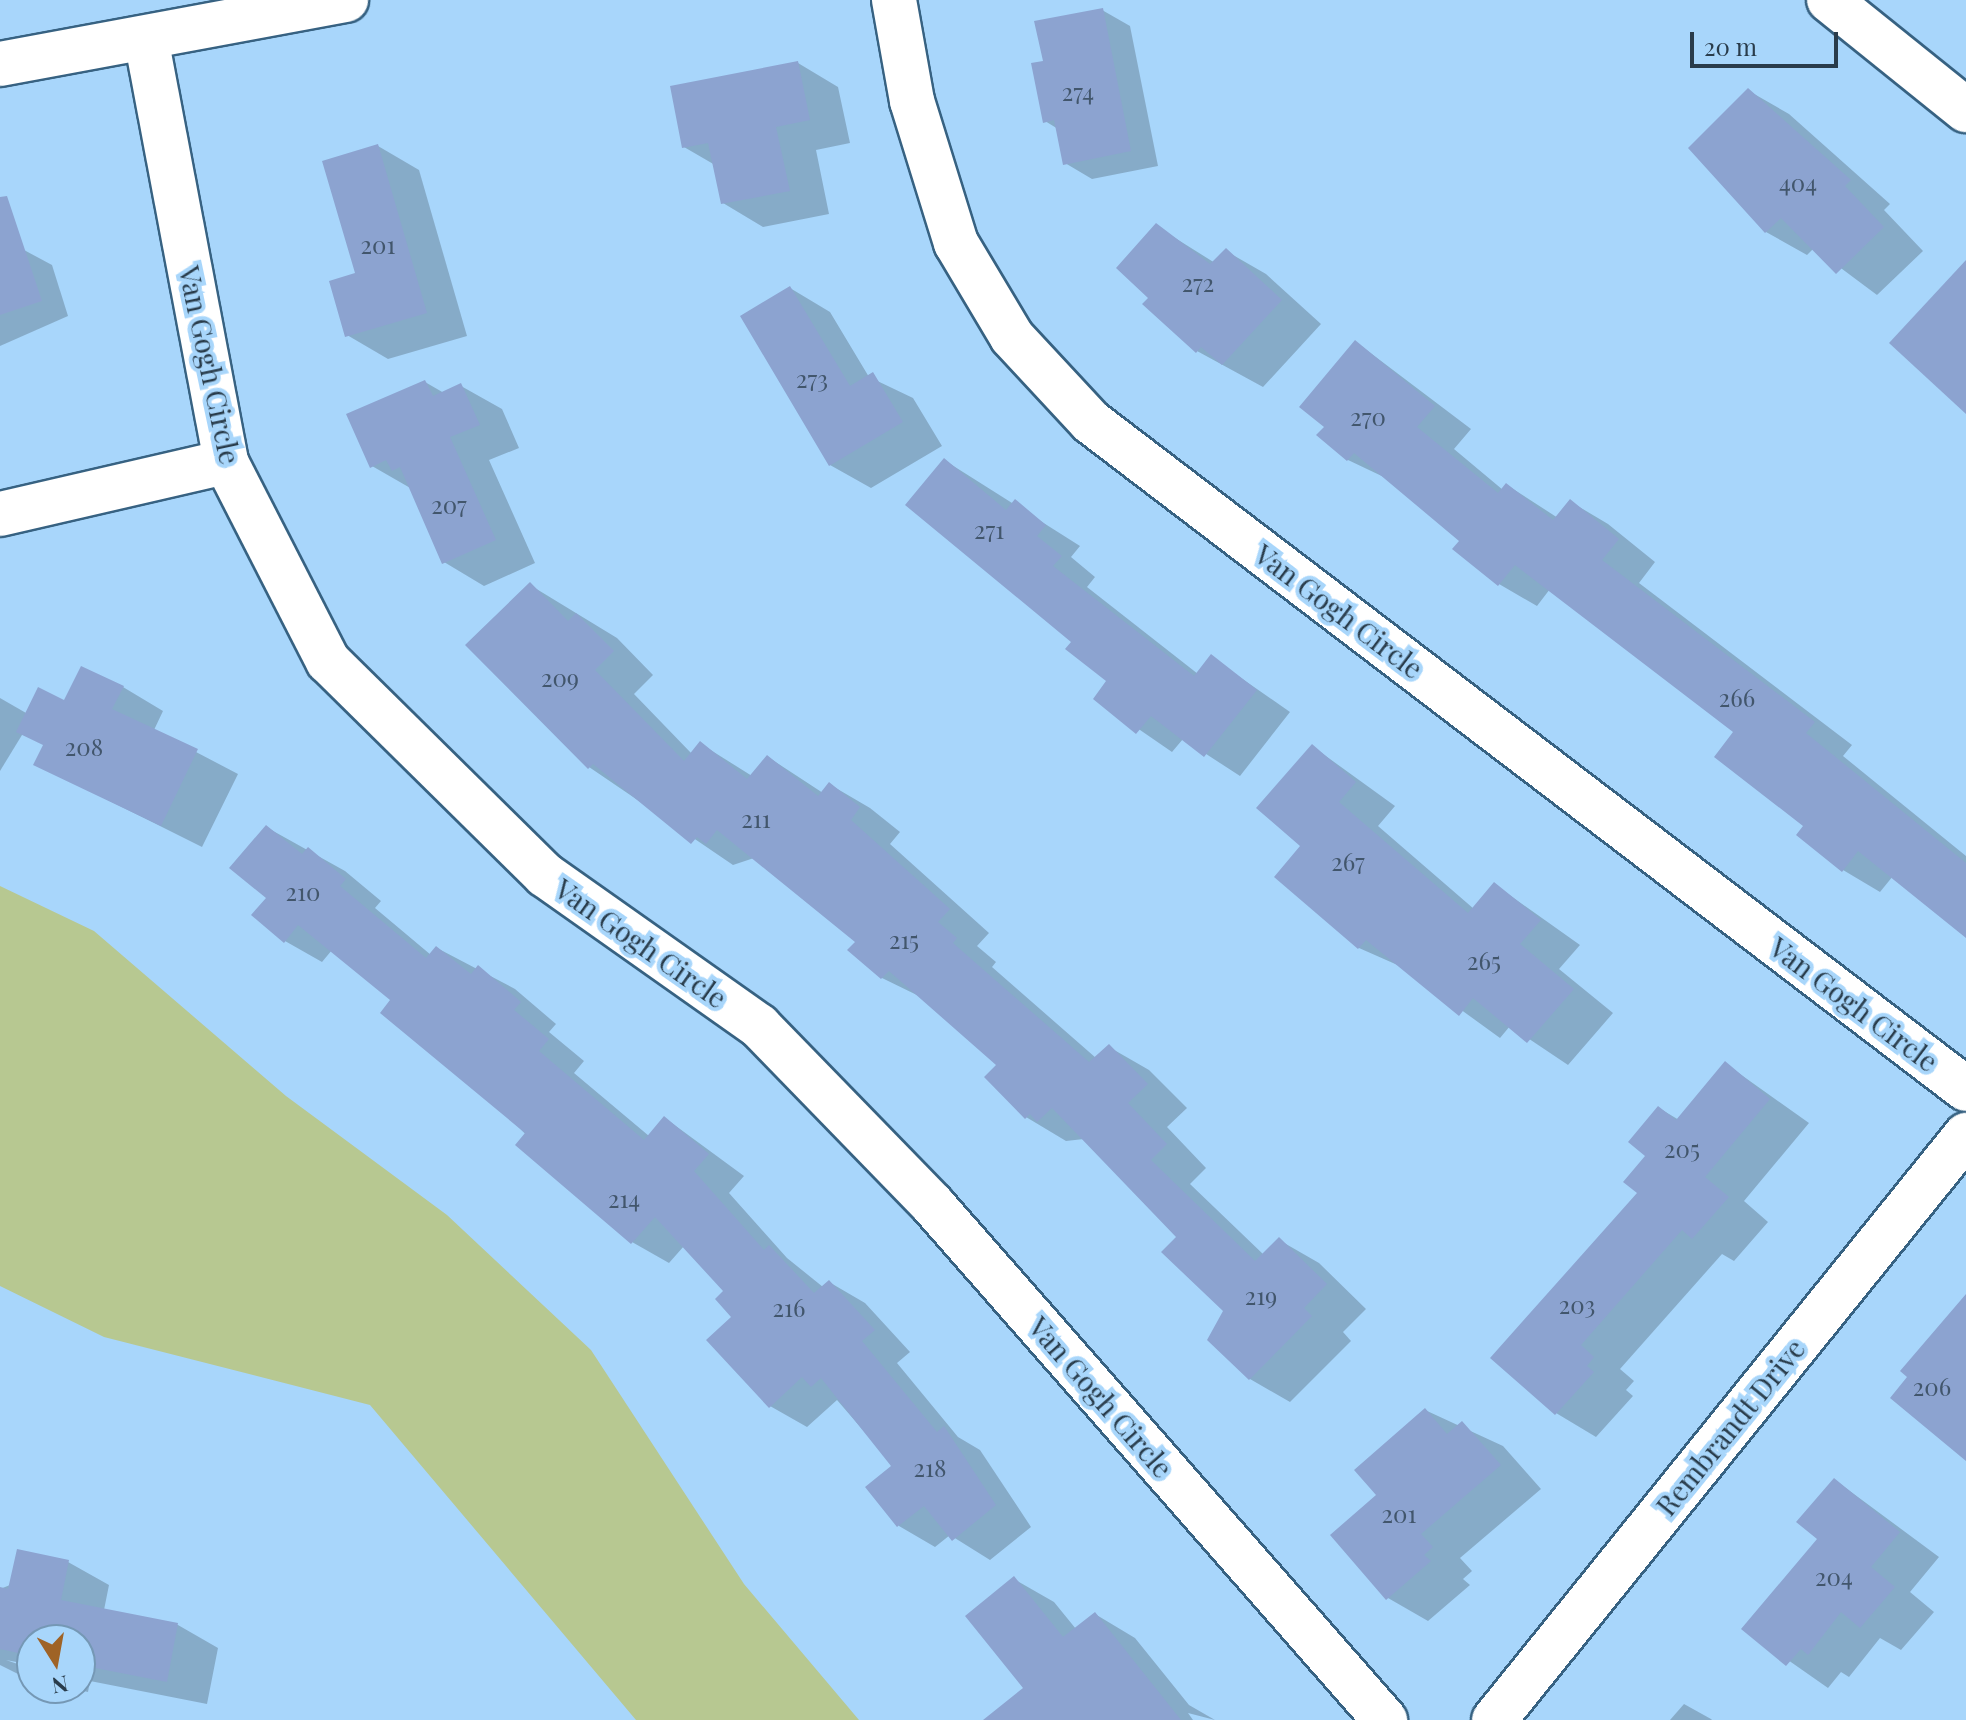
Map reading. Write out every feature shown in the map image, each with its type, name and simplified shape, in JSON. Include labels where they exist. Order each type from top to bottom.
[{"type":"street","points":[[0,64],[346,0]]},
{"type":"street","name":"Van Gogh Circle","points":[[894,0],[912,101],[956,243],[1012,337],[1091,422],[1966,1089]]},
{"type":"street","points":[[1829,0],[1966,110]]},
{"type":"street","name":"Van Gogh Circle","points":[[146,38],[226,462],[328,661],[545,875],[759,1026],[932,1204],[1385,1720]]},
{"type":"street","points":[[0,514],[226,462]]},
{"type":"street","name":"Rembrandt Drive","points":[[1494,1720],[1966,1135]]},
{"type":"green space","points":[[0,886],[94,931],[286,1096],[447,1215],[591,1350],[744,1584],[859,1720],[636,1720],[370,1405],[104,1337],[0,1286]]},
{"type":"building","points":[[1103,8],[1131,151],[1063,165],[1054,120],[1043,123],[1031,63],[1043,61],[1034,21]]},
{"type":"building","points":[[798,61],[810,120],[776,127],[790,191],[721,204],[708,143],[682,148],[670,86]]},
{"type":"building","points":[[1748,88],[1851,180],[1845,186],[1884,227],[1836,274],[1781,218],[1765,233],[1688,148]]},
{"type":"building","points":[[378,144],[427,313],[345,337],[329,281],[355,273],[322,161]]},
{"type":"building","points":[[7,196],[42,301],[0,315],[0,197]]},
{"type":"building","points":[[1156,223],[1210,264],[1226,248],[1282,300],[1222,365],[1201,347],[1196,353],[1142,304],[1148,298],[1116,268]]},
{"type":"building","points":[[1966,260],[1966,414],[1889,343]]},
{"type":"building","points":[[790,286],[850,386],[873,372],[903,422],[829,466],[740,316]]},
{"type":"building","points":[[1355,340],[1435,406],[1417,427],[1498,493],[1506,483],[1553,520],[1570,499],[1619,539],[1602,560],[1815,722],[1806,733],[1966,863],[1966,938],[1858,851],[1842,872],[1796,835],[1803,826],[1714,757],[1733,732],[1515,565],[1498,586],[1452,549],[1459,541],[1354,453],[1347,461],[1316,435],[1324,427],[1299,407]]},
{"type":"building","points":[[425,380],[433,396],[461,383],[480,425],[450,437],[496,540],[442,564],[400,467],[392,471],[386,460],[370,468],[346,414]]},
{"type":"building","points":[[944,458],[1006,510],[1015,499],[1046,525],[1037,536],[1062,556],[1053,566],[1194,676],[1211,654],[1257,690],[1204,757],[1151,716],[1136,734],[1093,699],[1106,681],[1065,649],[1071,642],[905,505]]},
{"type":"building","points":[[530,582],[568,621],[576,613],[614,651],[595,670],[684,761],[700,741],[747,779],[767,755],[818,796],[829,782],[860,807],[851,820],[950,909],[938,922],[957,938],[953,943],[1089,1062],[1109,1044],[1148,1084],[1128,1103],[1167,1144],[1151,1160],[1255,1261],[1279,1237],[1327,1284],[1304,1308],[1312,1316],[1249,1380],[1207,1340],[1223,1311],[1161,1252],[1176,1237],[1052,1108],[1037,1122],[1030,1114],[1025,1119],[984,1077],[996,1065],[889,971],[881,979],[847,950],[855,942],[717,830],[706,844],[697,837],[691,844],[593,764],[588,769],[465,645]]},
{"type":"building","points":[[81,666],[124,686],[112,709],[198,749],[161,826],[33,765],[43,745],[16,732],[38,687],[64,700]]},
{"type":"building","points":[[1312,744],[1356,782],[1339,802],[1468,913],[1494,882],[1541,920],[1520,944],[1574,989],[1527,1043],[1473,998],[1459,1016],[1366,940],[1358,949],[1274,877],[1300,846],[1256,808]]},
{"type":"building","points":[[266,825],[302,854],[308,847],[346,879],[340,886],[426,958],[436,946],[471,974],[478,965],[521,1002],[514,1010],[549,1039],[539,1051],[644,1140],[664,1116],[709,1154],[694,1171],[764,1250],[769,1245],[814,1293],[829,1280],[875,1330],[862,1341],[937,1432],[944,1426],[996,1505],[952,1541],[924,1506],[897,1527],[865,1487],[891,1466],[821,1378],[811,1387],[802,1377],[769,1408],[706,1340],[731,1317],[715,1299],[723,1291],[655,1217],[631,1244],[515,1145],[525,1133],[380,1013],[390,1000],[298,925],[284,943],[251,915],[266,898],[229,868]]},
{"type":"building","points":[[1725,1061],[1770,1099],[1705,1177],[1729,1197],[1692,1239],[1682,1230],[1581,1345],[1594,1357],[1587,1366],[1594,1372],[1555,1415],[1490,1358],[1637,1193],[1623,1182],[1645,1156],[1628,1142],[1658,1106],[1676,1120]]},
{"type":"building","points":[[1966,1294],[1966,1461],[1890,1398],[1907,1377],[1900,1371]]},
{"type":"building","points":[[1425,1408],[1447,1434],[1462,1421],[1501,1465],[1421,1534],[1433,1547],[1424,1555],[1431,1561],[1386,1600],[1330,1535],[1376,1495],[1354,1470]]},
{"type":"building","points":[[1834,1478],[1900,1532],[1871,1567],[1895,1587],[1860,1628],[1841,1612],[1808,1655],[1801,1649],[1786,1666],[1741,1629],[1817,1539],[1796,1522]]},
{"type":"building","points":[[17,1549],[69,1560],[61,1600],[178,1623],[167,1682],[96,1668],[96,1624],[16,1624],[16,1652],[0,1649],[0,1587],[8,1589]]},
{"type":"building","points":[[1014,1576],[1063,1637],[1095,1612],[1181,1720],[983,1720],[1023,1688],[965,1616]]}]
